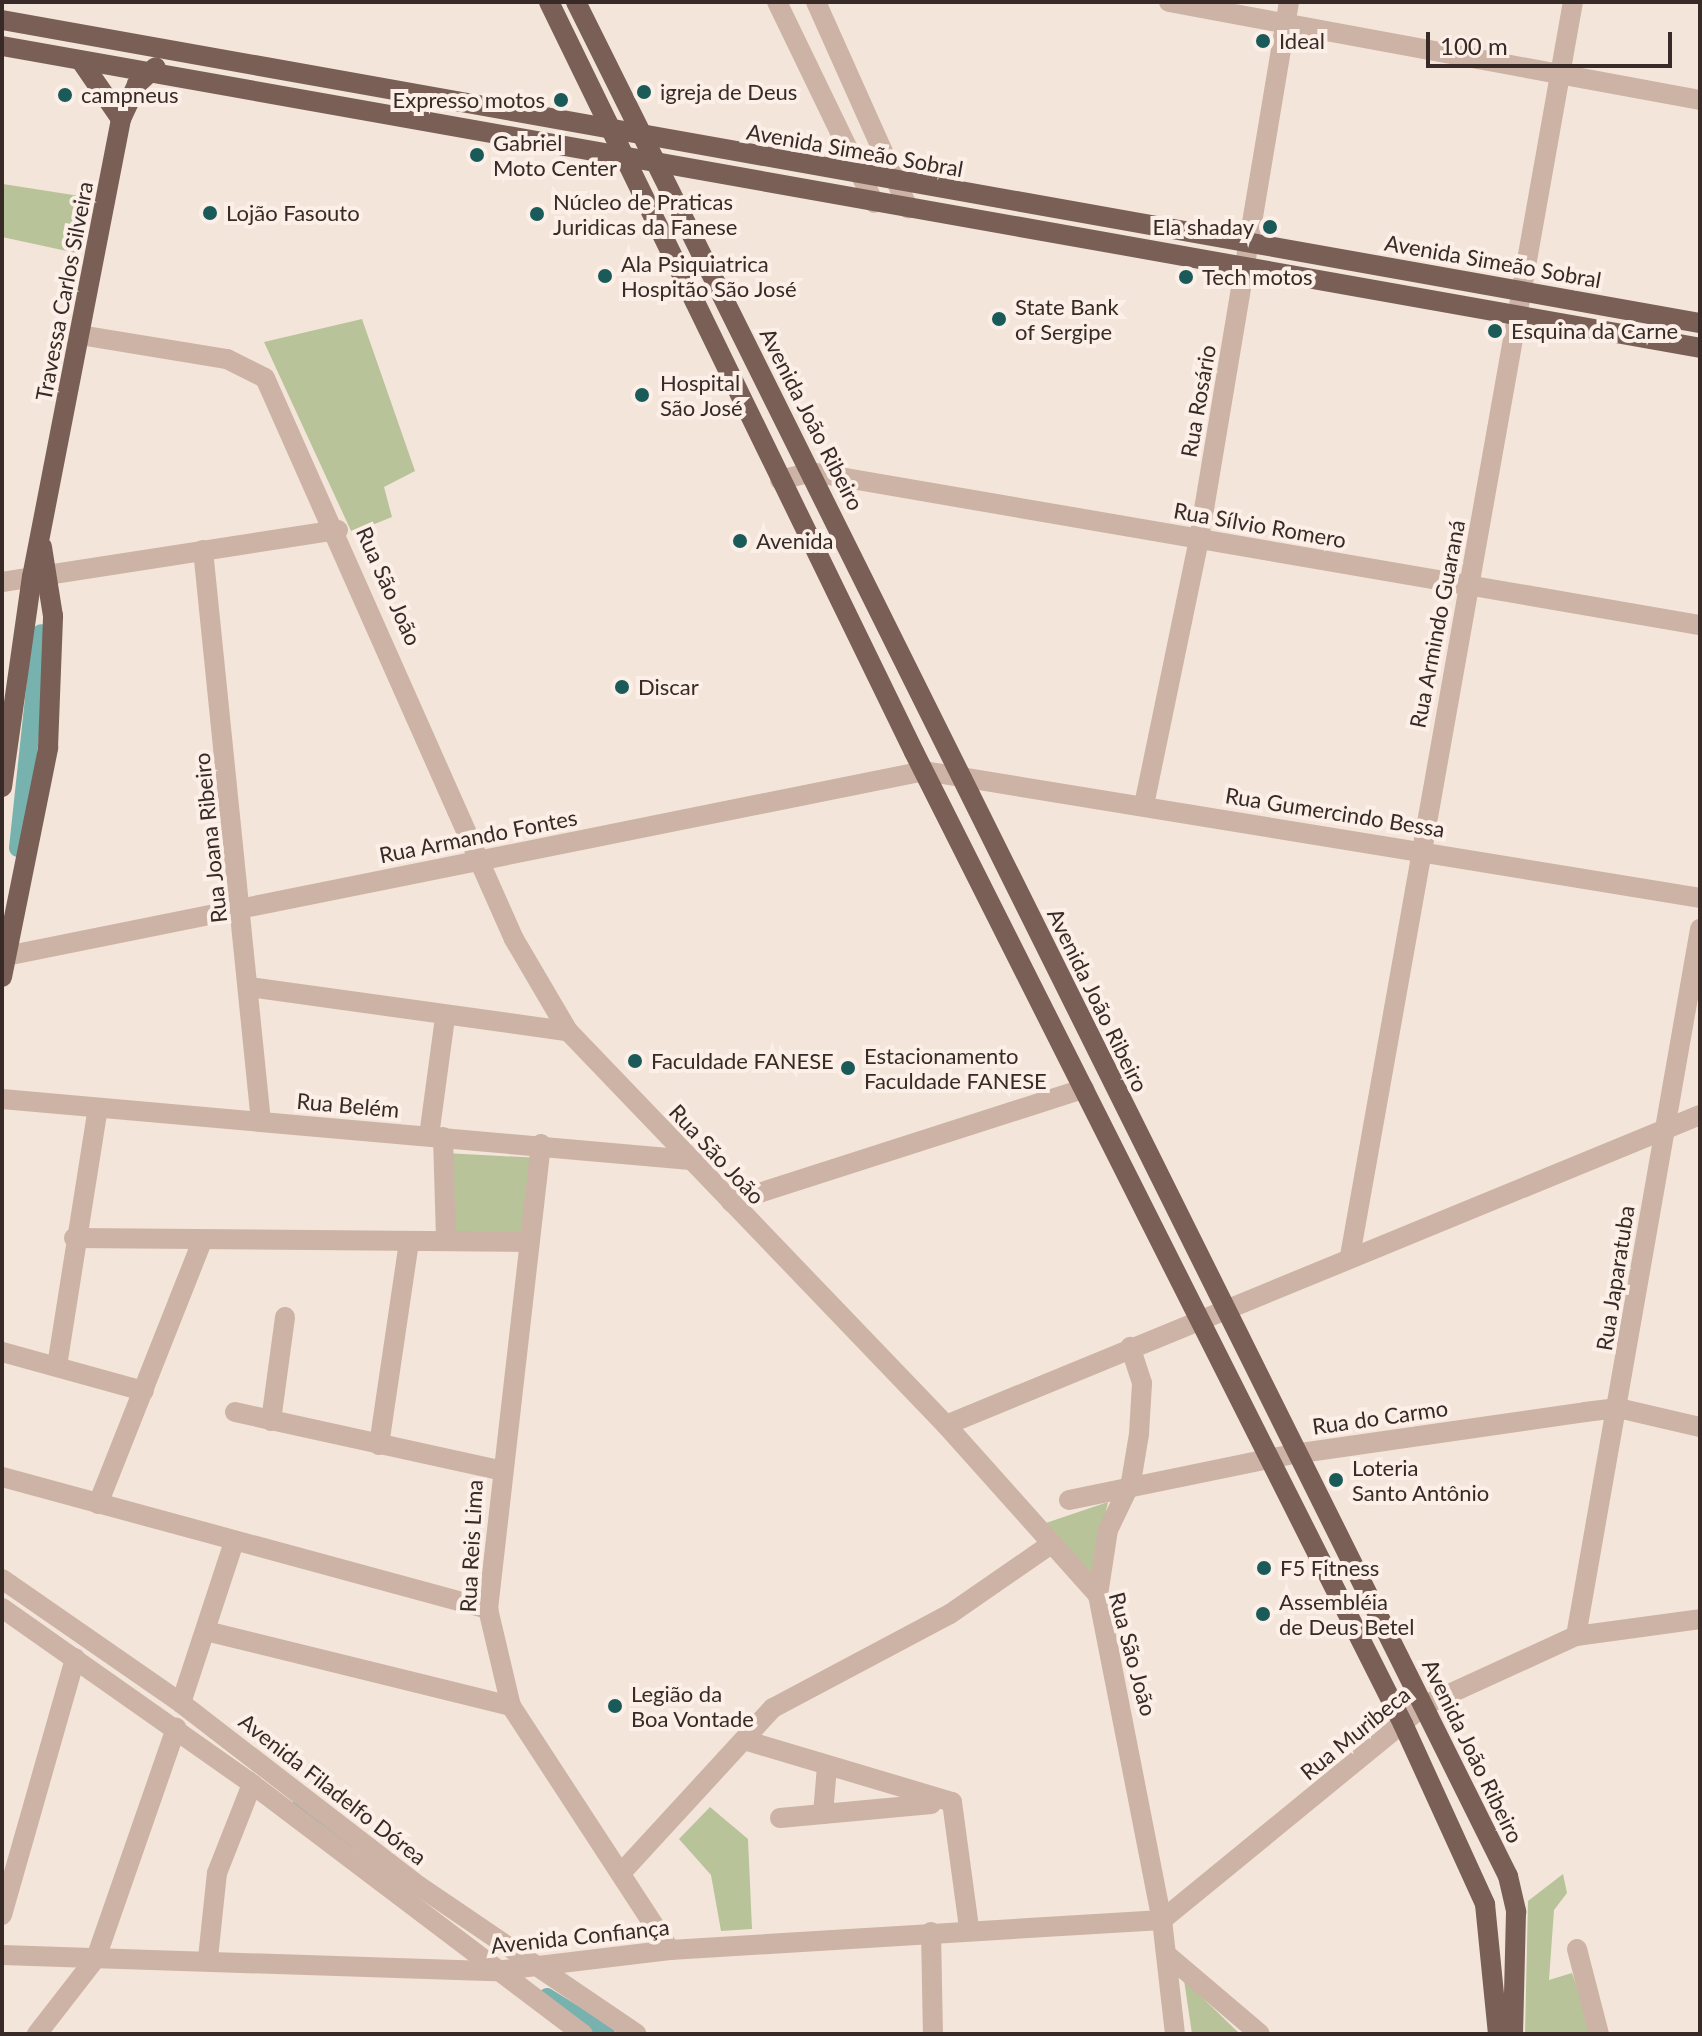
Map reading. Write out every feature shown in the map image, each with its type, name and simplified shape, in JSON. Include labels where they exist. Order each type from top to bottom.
[{"type":"main road","points":[[549,2],[924,771],[1196,1319],[1403,1724],[1485,1904],[1498,2034]]},
{"type":"main road","name":"Avenida João Ribeiro","points":[[576,2],[660,164],[961,776],[1227,1306],[1294,1454],[1425,1705],[1512,1888],[1513,2034]]},
{"type":"main road","name":"Avenida Simeão Sobral","points":[[2,20],[644,138],[1700,323]]},
{"type":"main road","points":[[2,46],[623,159],[1700,348]]},
{"type":"main road","points":[[81,61],[121,119],[146,72],[177,63],[234,72],[257,66]]},
{"type":"main road","name":"Travessa Carlos Silveira","points":[[40,575],[41,543],[121,119]]},
{"type":"main road","points":[[2,787],[40,575]]},
{"type":"main road","points":[[2,977],[48,748],[40,575]]},
{"type":"street","points":[[777,2],[874,203]]},
{"type":"street","points":[[816,2],[908,208]]},
{"type":"street","points":[[1169,2],[1287,12],[1561,74],[1700,100]]},
{"type":"street","name":"Rua Armindo Guaraná","points":[[1350,1256],[1419,849],[1524,290],[1573,2]]},
{"type":"street","name":"Rua Rosário","points":[[1144,805],[1199,539],[1251,243],[1287,12]]},
{"type":"street","name":"Rua São João","points":[[80,335],[251,365],[269,384],[338,530],[529,969],[568,1031],[946,1425],[1098,1595],[1162,1920],[1175,2034]]},
{"type":"street","points":[[780,480],[811,472]]},
{"type":"street","name":"Rua Sílvio Romero","points":[[811,472],[1700,625]]},
{"type":"street","points":[[2,582],[338,530]]},
{"type":"street","name":"Rua Joana Ribeiro","points":[[203,550],[261,1122]]},
{"type":"street","name":"Rua Armando Fontes","points":[[6,956],[924,771],[961,776]]},
{"type":"street","name":"Rua Gumercindo Bessa","points":[[961,776],[1419,849],[1700,898]]},
{"type":"street","name":"Rua Japaratuba","points":[[1576,1636],[1700,929]]},
{"type":"street","points":[[249,987],[445,1017],[568,1031]]},
{"type":"street","points":[[445,1017],[436,1136],[446,1241]]},
{"type":"street","points":[[731,1202],[1084,1089]]},
{"type":"street","name":"Rua Belém","points":[[2,1099],[541,1144],[690,1160]]},
{"type":"street","points":[[57,1366],[74,1238],[98,1108]]},
{"type":"street","points":[[946,1425],[1227,1306],[1700,1115]]},
{"type":"street","name":"Rua Reis Lima","points":[[541,1144],[498,1470],[488,1609],[511,1706],[670,1950]]},
{"type":"street","points":[[74,1238],[528,1242]]},
{"type":"street","points":[[98,1504],[202,1241]]},
{"type":"street","points":[[379,1445],[409,1241]]},
{"type":"street","points":[[271,1421],[285,1317]]},
{"type":"street","points":[[1098,1595],[1108,1530],[1131,1482],[1143,1391],[1130,1347]]},
{"type":"street","points":[[2,1352],[144,1391]]},
{"type":"street","name":"Rua do Carmo","points":[[1069,1500],[1131,1482],[1268,1461],[1294,1454],[1618,1408],[1700,1427]]},
{"type":"street","points":[[235,1412],[498,1470]]},
{"type":"street","points":[[2,1477],[233,1545],[488,1609]]},
{"type":"street","points":[[622,1872],[744,1740],[802,1689],[928,1627],[1051,1544]]},
{"type":"street","points":[[181,1703],[210,1632],[233,1545]]},
{"type":"street","name":"Avenida Filadelfo Dórea","points":[[2,1579],[181,1703],[532,1967],[637,2034]]},
{"type":"street","name":"Avenida Filadelfo Dórea","points":[[2,1608],[252,1784],[575,2032]]},
{"type":"street","name":"Rua Muribeca","points":[[1162,1920],[1425,1705],[1576,1636],[1700,1619]]},
{"type":"street","points":[[210,1632],[511,1706]]},
{"type":"street","points":[[2,1915],[75,1658]]},
{"type":"street","points":[[37,2034],[96,1958],[176,1728]]},
{"type":"street","points":[[744,1740],[952,1802]]},
{"type":"street","points":[[823,1814],[827,1766]]},
{"type":"street","points":[[208,1958],[217,1873],[252,1784]]},
{"type":"street","points":[[780,1818],[952,1802]]},
{"type":"street","points":[[952,1802],[969,1927]]},
{"type":"street","name":"Avenida Confiança","points":[[2,1955],[208,1958],[498,1971],[670,1950],[969,1927],[1162,1920]]},
{"type":"street","points":[[931,1932],[933,2034]]},
{"type":"street","points":[[1577,1949],[1599,2034]]},
{"type":"street","points":[[1166,1954],[1260,2034]]},
{"type":"green space","points":[[3,184],[86,197],[76,253],[2,237]]},
{"type":"green space","points":[[362,319],[415,471],[384,487],[392,517],[352,533],[264,342]]},
{"type":"green space","points":[[445,1153],[533,1158],[528,1241],[441,1237]]},
{"type":"green space","points":[[1108,1502],[1091,1578],[1040,1525]]},
{"type":"green space","points":[[710,1807],[748,1839],[752,1929],[721,1931],[711,1875],[679,1839]]},
{"type":"green space","points":[[1563,1874],[1567,1893],[1554,1910],[1549,1980],[1572,1973],[1594,2034],[1525,2034],[1528,1901]]},
{"type":"green space","points":[[1184,1980],[1240,2034],[1192,2034]]},
{"type":"waterway","points":[[18,848],[41,633]]},
{"type":"waterway","points":[[300,1808],[347,1843]]},
{"type":"waterway","points":[[547,1997],[606,2034]]},
{"type":"place","name":"Ideal","points":[[1263,41]]},
{"type":"place","name":"igreja de Deus","points":[[644,92]]},
{"type":"place","name":"campneus","points":[[65,95]]},
{"type":"place","name":"Expresso motos","points":[[561,100]]},
{"type":"place","name":"Gabriel Moto Center","points":[[477,155]]},
{"type":"place","name":"Lojão Fasouto","points":[[210,213]]},
{"type":"place","name":"Núcleo de Praticas Juridicas da Fanese","points":[[537,214]]},
{"type":"place","name":"Ela shaday","points":[[1270,227]]},
{"type":"place","name":"Ala Psiquiatrica Hospitão São José","points":[[605,276]]},
{"type":"place","name":"Tech motos","points":[[1186,277]]},
{"type":"place","name":"State Bank of Sergipe","points":[[999,319]]},
{"type":"place","name":"Esquina da Carne","points":[[1495,331]]},
{"type":"place","name":"Hospital São José","points":[[642,395]]},
{"type":"place","name":"Avenida","points":[[740,541]]},
{"type":"place","name":"Discar","points":[[622,687]]},
{"type":"place","name":"Faculdade FANESE","points":[[635,1061]]},
{"type":"place","name":"Estacionamento Faculdade FANESE","points":[[848,1068]]},
{"type":"place","name":"Loteria Santo Antônio","points":[[1336,1480]]},
{"type":"place","name":"F5 Fitness","points":[[1264,1568]]},
{"type":"place","name":"Assembléia de Deus Betel","points":[[1263,1614]]},
{"type":"place","name":"Legião da Boa Vontade","points":[[615,1706]]}]
